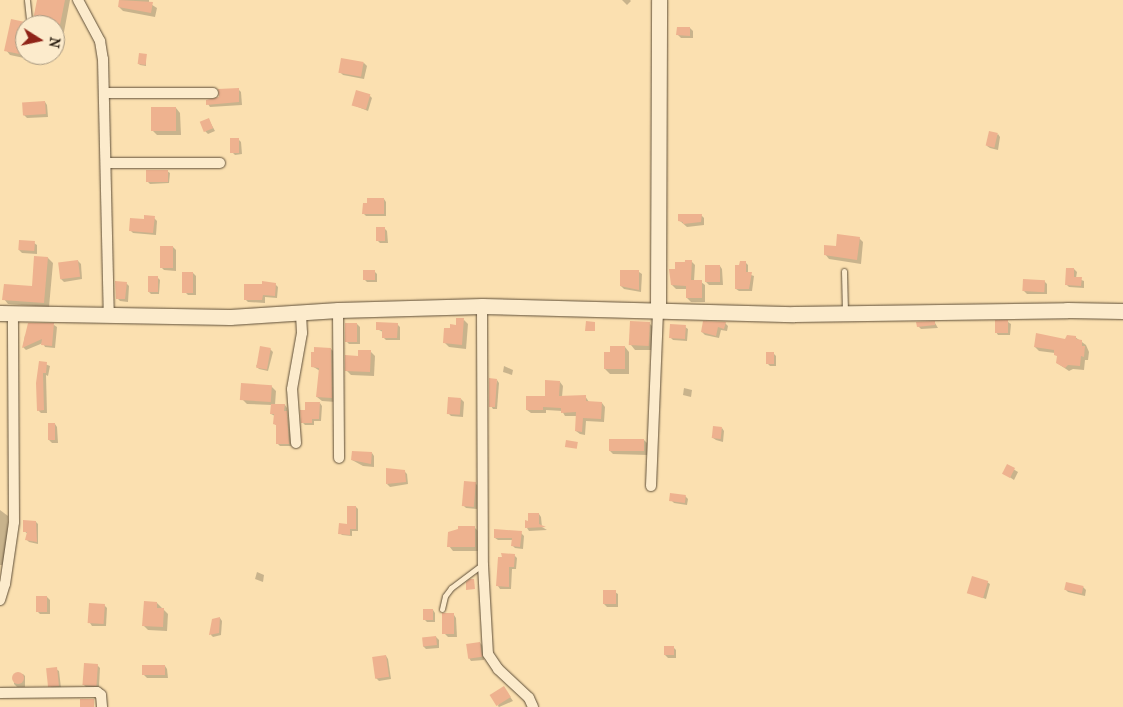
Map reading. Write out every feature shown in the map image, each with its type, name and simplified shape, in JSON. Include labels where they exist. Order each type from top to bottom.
[{"type":"street","points":[[78,0],[100,41],[107,163],[109,314]]},
{"type":"street","points":[[651,486],[658,311],[659,0]]},
{"type":"street","points":[[104,93],[213,93]]},
{"type":"street","points":[[107,163],[220,162]]},
{"type":"street","points":[[482,306],[482,565],[488,654],[498,669],[530,698],[533,707]]},
{"type":"street","points":[[0,600],[5,584],[14,522],[7,313],[230,317],[338,310],[482,306],[658,311],[845,313],[1123,311]]},
{"type":"street","points":[[338,310],[339,458]]},
{"type":"street","points":[[296,443],[292,389],[302,333],[301,312]]},
{"type":"street","points":[[0,693],[97,692],[101,695],[102,707]]},
{"type":"lane","points":[[27,0],[28,15]]},
{"type":"lane","points":[[844,271],[845,313]]},
{"type":"lane","points":[[442,609],[445,596],[451,588],[482,565]]},
{"type":"building","points":[[37,0],[65,0],[62,15],[34,15]]},
{"type":"building","points":[[119,0],[153,2],[151,13],[118,7]]},
{"type":"building","points":[[11,19],[15,20],[15,53],[4,51]]},
{"type":"building","points":[[677,27],[690,27],[690,36],[676,35]]},
{"type":"building","points":[[139,53],[147,54],[146,65],[138,64]]},
{"type":"building","points":[[341,58],[364,62],[361,77],[338,73]]},
{"type":"building","points":[[239,88],[239,102],[206,105],[206,100],[219,97],[218,89]]},
{"type":"building","points":[[356,90],[370,94],[366,110],[352,105]]},
{"type":"building","points":[[45,101],[46,114],[23,116],[22,103]]},
{"type":"building","points":[[151,107],[176,107],[176,131],[151,131]]},
{"type":"building","points":[[209,118],[213,128],[204,132],[200,122]]},
{"type":"building","points":[[989,131],[998,133],[994,148],[986,146]]},
{"type":"building","points":[[230,138],[239,138],[239,153],[230,153]]},
{"type":"building","points":[[146,170],[168,170],[168,182],[146,182]]},
{"type":"building","points":[[367,198],[384,198],[384,214],[362,214],[363,203],[367,203]]},
{"type":"building","points":[[678,214],[702,214],[701,222],[683,224],[683,222],[678,221]]},
{"type":"building","points":[[144,215],[155,216],[153,233],[129,231],[130,218],[144,219]]},
{"type":"building","points":[[376,227],[385,227],[385,241],[376,241]]},
{"type":"building","points":[[837,234],[860,237],[857,260],[824,255],[824,245],[836,246]]},
{"type":"building","points":[[19,240],[35,241],[34,251],[18,250]]},
{"type":"building","points":[[160,246],[173,246],[173,268],[160,268]]},
{"type":"building","points":[[34,256],[48,257],[44,303],[2,300],[4,284],[32,286]]},
{"type":"building","points":[[78,260],[80,277],[60,279],[58,262]]},
{"type":"building","points":[[685,260],[692,260],[691,280],[702,280],[702,298],[686,298],[686,286],[671,285],[669,269],[675,269],[675,262],[685,262]]},
{"type":"building","points":[[740,261],[746,261],[746,272],[752,272],[749,289],[735,289],[735,265],[739,265]]},
{"type":"building","points":[[705,265],[720,265],[720,282],[705,282]]},
{"type":"building","points":[[1066,268],[1074,268],[1074,277],[1082,277],[1081,286],[1065,285]]},
{"type":"building","points":[[363,270],[375,270],[375,280],[363,280]]},
{"type":"building","points":[[620,270],[639,270],[639,290],[620,286]]},
{"type":"building","points":[[182,272],[193,272],[193,293],[182,293]]},
{"type":"building","points":[[148,276],[158,276],[158,292],[148,292]]},
{"type":"building","points":[[1023,279],[1045,280],[1044,292],[1022,291]]},
{"type":"building","points":[[115,281],[127,282],[125,299],[116,299]]},
{"type":"building","points":[[262,281],[276,283],[275,296],[263,295],[262,300],[244,300],[244,284],[262,284]]},
{"type":"building","points":[[456,318],[464,318],[462,345],[443,343],[444,328],[450,328],[450,324],[456,325]]},
{"type":"building","points":[[995,320],[1008,320],[1008,333],[995,333]]},
{"type":"building","points":[[586,321],[595,322],[595,331],[585,331]]},
{"type":"building","points":[[630,321],[650,322],[649,346],[629,345]]},
{"type":"building","points":[[703,321],[726,322],[724,329],[718,327],[716,336],[701,332]]},
{"type":"building","points":[[935,321],[935,325],[917,327],[916,322]]},
{"type":"building","points":[[376,322],[398,323],[397,338],[382,338],[382,330],[376,330]]},
{"type":"building","points":[[28,323],[54,323],[52,346],[41,345],[42,339],[22,348]]},
{"type":"building","points":[[345,323],[357,323],[357,342],[345,342]]},
{"type":"building","points":[[670,324],[686,325],[685,339],[669,338]]},
{"type":"building","points":[[1036,333],[1065,339],[1067,335],[1076,336],[1076,339],[1082,340],[1082,346],[1085,346],[1084,357],[1081,356],[1080,366],[1068,365],[1065,368],[1056,363],[1057,356],[1054,355],[1054,350],[1034,347]]},
{"type":"building","points":[[260,346],[271,348],[267,370],[256,368]]},
{"type":"building","points":[[610,346],[625,346],[625,369],[604,369],[604,352],[610,352]]},
{"type":"building","points":[[314,347],[331,348],[332,398],[316,397],[319,368],[311,367],[311,352],[314,352]]},
{"type":"building","points":[[358,350],[371,350],[370,372],[345,371],[345,355],[358,356]]},
{"type":"building","points":[[766,352],[774,352],[774,364],[766,364]]},
{"type":"building","points":[[39,361],[47,362],[46,373],[43,373],[44,410],[37,411],[36,383]]},
{"type":"building","points":[[489,378],[497,379],[495,407],[489,407]]},
{"type":"building","points":[[545,380],[560,381],[559,396],[586,395],[586,401],[602,402],[601,419],[583,418],[582,432],[575,431],[576,412],[561,413],[561,408],[543,407],[543,410],[526,410],[526,396],[545,396]]},
{"type":"building","points":[[241,383],[272,385],[271,402],[240,400]]},
{"type":"building","points":[[448,397],[461,398],[460,415],[447,414]]},
{"type":"building","points":[[305,402],[320,402],[319,419],[312,419],[312,423],[301,423],[300,410],[305,410]]},
{"type":"building","points":[[271,404],[285,404],[284,411],[287,411],[289,444],[276,444],[276,425],[273,424],[274,414],[270,414]]},
{"type":"building","points":[[48,423],[55,423],[55,440],[48,440]]},
{"type":"building","points":[[713,426],[722,427],[721,439],[712,438]]},
{"type":"building","points":[[609,439],[644,439],[644,451],[609,451]]},
{"type":"building","points":[[566,440],[578,442],[577,449],[565,447]]},
{"type":"building","points":[[352,451],[372,452],[371,464],[351,460]]},
{"type":"building","points":[[1007,464],[1015,468],[1010,478],[1002,474]]},
{"type":"building","points":[[386,468],[405,470],[406,482],[386,484]]},
{"type":"building","points":[[464,481],[476,482],[474,507],[462,506]]},
{"type":"building","points":[[670,493],[686,495],[685,503],[669,501]]},
{"type":"building","points":[[347,506],[356,506],[356,529],[350,529],[350,535],[338,534],[339,523],[347,524]]},
{"type":"building","points":[[528,513],[539,513],[539,524],[546,527],[525,528],[525,520],[528,521]]},
{"type":"building","points":[[23,520],[36,521],[37,542],[25,540],[27,532],[23,532]]},
{"type":"building","points":[[458,526],[475,526],[475,547],[447,547],[448,532],[458,529]]},
{"type":"building","points":[[494,529],[522,531],[520,547],[511,546],[512,538],[494,538]]},
{"type":"building","points":[[501,553],[515,554],[514,567],[509,567],[509,587],[496,586],[498,557],[502,557]]},
{"type":"building","points":[[972,576],[988,581],[983,598],[967,593]]},
{"type":"building","points":[[474,579],[475,589],[466,590],[466,582]]},
{"type":"building","points":[[1066,582],[1084,586],[1082,594],[1064,590]]},
{"type":"building","points":[[603,590],[616,590],[616,604],[603,604]]},
{"type":"building","points":[[36,596],[47,596],[47,612],[36,612]]},
{"type":"building","points":[[144,601],[157,602],[157,608],[164,608],[163,627],[142,626]]},
{"type":"building","points":[[89,603],[105,604],[104,624],[88,623]]},
{"type":"building","points":[[423,609],[433,609],[433,620],[423,620]]},
{"type":"building","points":[[442,613],[454,613],[454,634],[442,634]]},
{"type":"building","points":[[220,617],[219,633],[209,635],[212,619]]},
{"type":"building","points":[[436,636],[437,645],[423,646],[422,637]]},
{"type":"building","points":[[480,642],[482,657],[468,659],[466,644]]},
{"type":"building","points":[[664,646],[674,646],[674,655],[664,655]]},
{"type":"building","points":[[386,655],[389,677],[375,679],[372,657]]},
{"type":"building","points":[[84,663],[98,664],[96,686],[82,685]]},
{"type":"building","points":[[142,665],[165,665],[165,675],[142,675]]},
{"type":"building","points":[[57,667],[59,686],[48,687],[46,668]]},
{"type":"building","points":[[16,672],[20,672],[24,678],[20,684],[16,684],[12,680],[12,676]]},
{"type":"building","points":[[504,686],[511,697],[496,706],[490,695]]},
{"type":"building","points":[[80,699],[94,699],[94,707],[80,707]]}]
